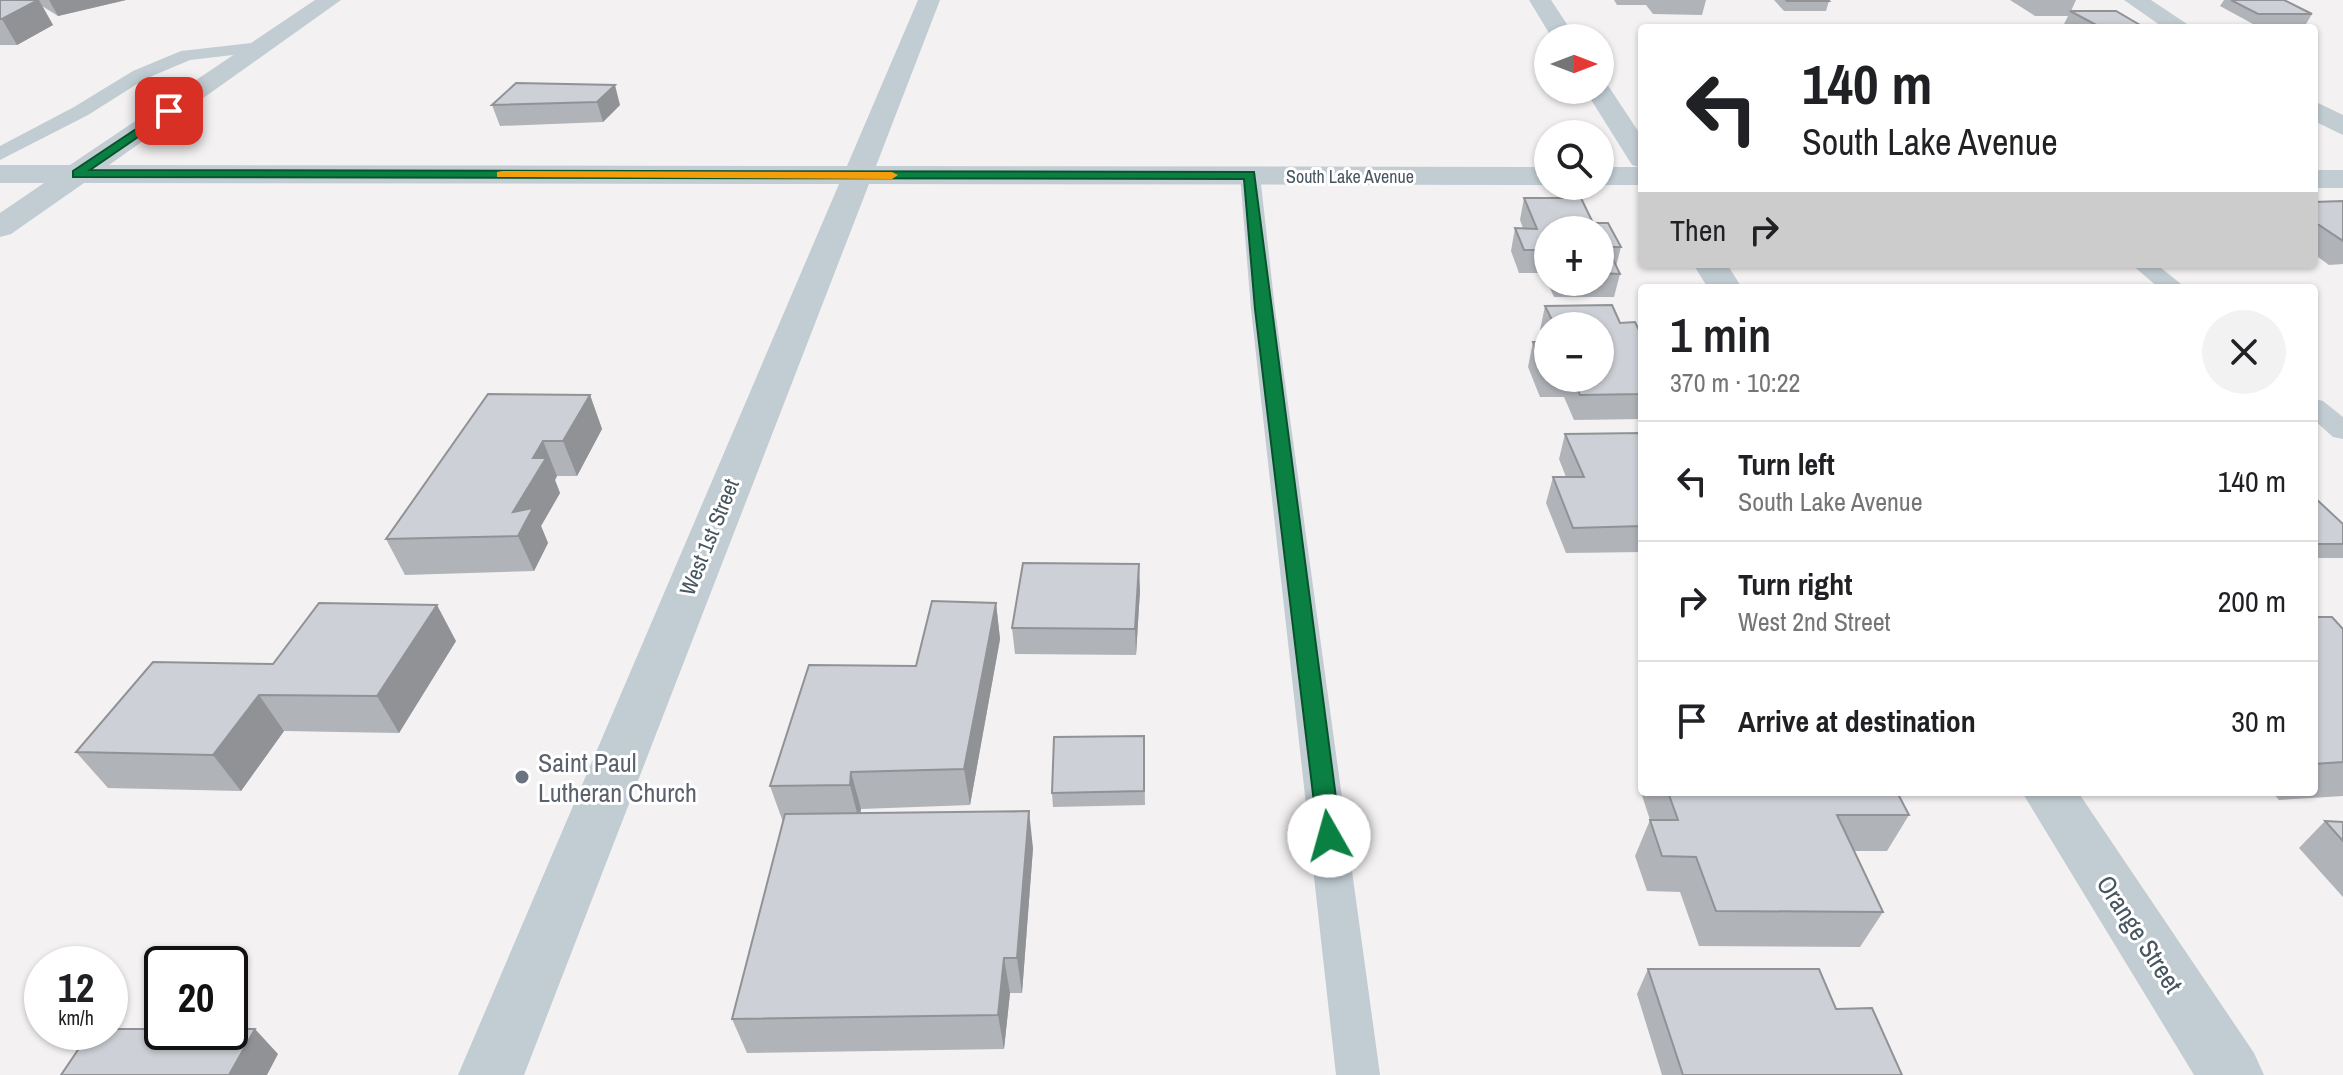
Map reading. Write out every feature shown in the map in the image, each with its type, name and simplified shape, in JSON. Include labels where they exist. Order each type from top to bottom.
[{"type":"street","points":[[0,227],[330,0]]},
{"type":"street","name":"West 1st Street","points":[[491,1075],[929,0]]},
{"type":"street","points":[[1540,0],[1555,24]]},
{"type":"street","points":[[2135,0],[2174,24]]},
{"type":"street","points":[[1607,104],[1638,153]]},
{"type":"street","points":[[2318,111],[2343,127]]},
{"type":"street","name":"South Lake Avenue","points":[[0,174],[1534,176]]},
{"type":"street","points":[[1614,176],[1638,176]]},
{"type":"street","points":[[2318,179],[2343,179]]},
{"type":"street","name":"Orange Street","points":[[2052,796],[2231,1075]]},
{"type":"lane","points":[[0,154],[81,111],[139,75],[187,55],[261,47]]},
{"type":"lane","points":[[1250,175],[1263,309],[1358,1075]]},
{"type":"lane","points":[[2147,268],[2169,284]]},
{"type":"lane","points":[[2318,410],[2343,431]]},
{"type":"building","points":[[0,0],[38,0],[0,19]]},
{"type":"building","points":[[1828,0],[1829,1],[1787,1]]},
{"type":"building","points":[[2231,0],[2284,0],[2312,14],[2258,14]]},
{"type":"building","points":[[2070,11],[2116,11],[2138,24],[2094,24]]},
{"type":"building","points":[[516,83],[615,85],[597,102],[492,105]]},
{"type":"building","points":[[1524,198],[1582,200],[1590,216],[1534,216],[1534,222]]},
{"type":"building","points":[[2343,201],[2343,241],[2318,225],[2318,202]]},
{"type":"building","points":[[1515,228],[1534,229],[1534,250],[1524,250]]},
{"type":"building","points":[[1614,234],[1621,247],[1614,247]]},
{"type":"building","points":[[1612,305],[1620,323],[1635,322],[1638,328],[1638,394],[1580,395],[1579,392],[1614,392],[1614,312],[1548,312],[1545,306]]},
{"type":"building","points":[[488,394],[590,395],[563,441],[543,441],[533,458],[546,458],[513,512],[533,508],[518,536],[386,539]]},
{"type":"building","points":[[1638,433],[1638,526],[1573,528],[1553,477],[1584,477],[1565,434]]},
{"type":"building","points":[[2318,501],[2343,524],[2343,544],[2318,544]]},
{"type":"building","points":[[1023,563],[1139,564],[1135,629],[1012,628]]},
{"type":"building","points":[[932,601],[996,603],[964,769],[851,772],[850,785],[770,786],[809,665],[916,666]]},
{"type":"building","points":[[319,603],[437,605],[377,696],[259,695],[213,755],[76,752],[153,662],[273,664]]},
{"type":"building","points":[[2318,617],[2332,617],[2343,629],[2343,762],[2318,764]]},
{"type":"building","points":[[1144,736],[1144,791],[1052,793],[1054,737]]},
{"type":"building","points":[[1669,796],[1899,796],[1909,815],[1837,815],[1883,912],[1716,911],[1696,857],[1662,856],[1650,820],[1678,820]]},
{"type":"building","points":[[1029,811],[1017,958],[1004,958],[998,1015],[732,1019],[785,814]]},
{"type":"building","points":[[2325,821],[2343,822],[2343,841]]},
{"type":"building","points":[[1648,969],[1819,969],[1836,1009],[1872,1008],[1902,1075],[1683,1075]]},
{"type":"building","points":[[128,1029],[144,1029],[144,1050],[243,1050],[229,1075],[61,1075],[78,1050],[128,1050]]},
{"type":"building","points":[[248,1029],[255,1029],[248,1041]]},
{"type":"slow traffic","points":[[502,175],[892,175]]},
{"type":"place","name":"Saint Paul Lutheran Church","points":[[522,777]]},
{"type":"route","points":[[169,111],[77,174],[1250,175],[1263,309],[1329,836]]}]
